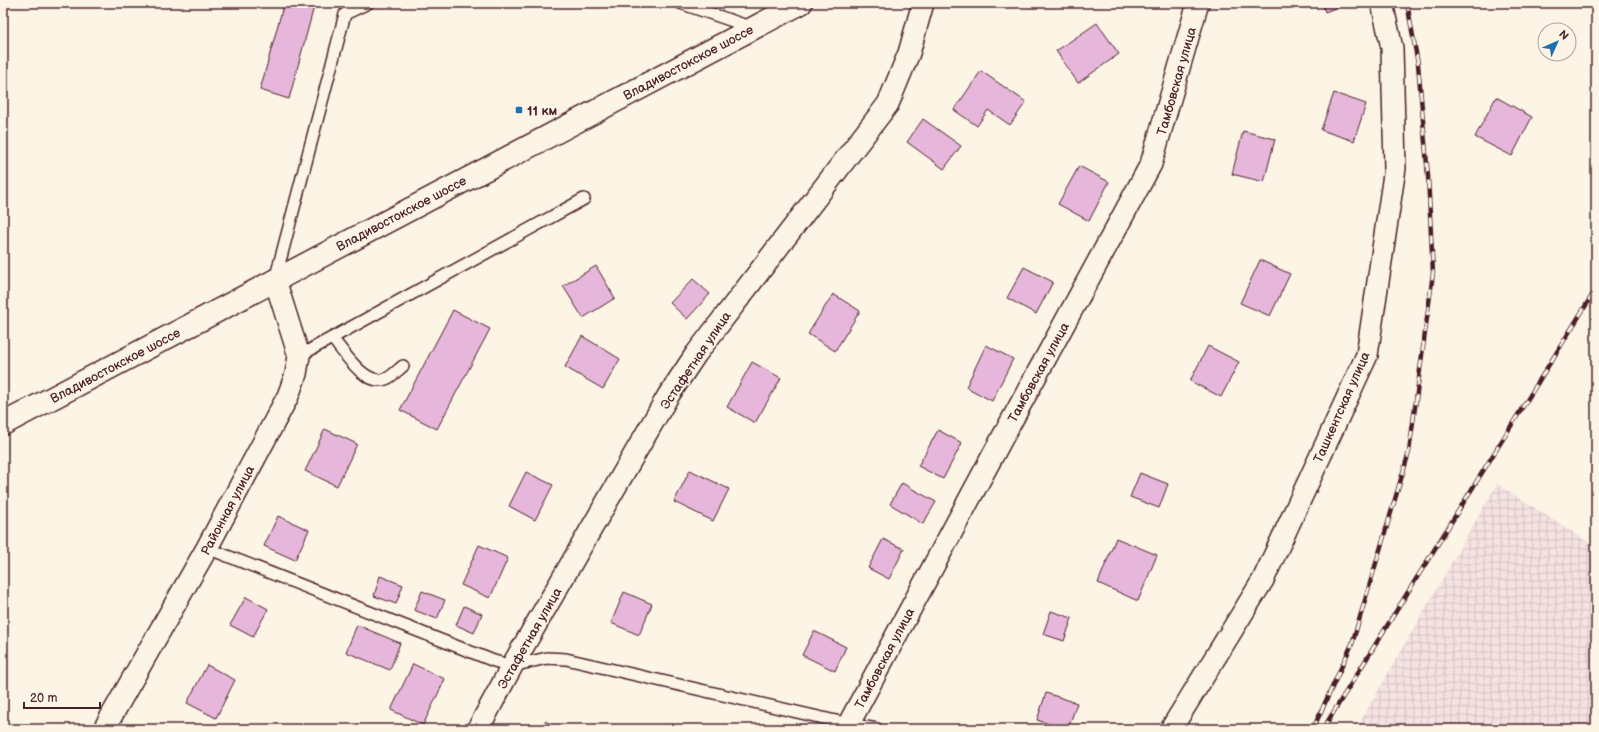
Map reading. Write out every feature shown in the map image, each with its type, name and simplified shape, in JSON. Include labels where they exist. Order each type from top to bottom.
[{"type":"main road","name":"Владивостокское шоссе","points":[[3,424],[800,3]]},
{"type":"street","name":"Эстафетная улица","points":[[478,729],[512,666],[668,396],[696,354],[888,104],[909,53],[923,3]]},
{"type":"street","name":"Тамбовская улица","points":[[847,726],[1151,164],[1198,3]]},
{"type":"street","name":"Ташкентская улица","points":[[1171,729],[1263,580],[1367,355],[1395,168],[1392,48],[1382,3]]},
{"type":"street","name":"Районная улица","points":[[104,729],[207,548],[288,396],[296,374],[299,356],[275,280]]},
{"type":"lane","points":[[275,280],[345,14],[368,3]]},
{"type":"lane","points":[[680,3],[753,28]]},
{"type":"lane","points":[[299,356],[584,199]]},
{"type":"lane","points":[[332,338],[358,368],[370,378],[378,380],[388,378],[403,366]]},
{"type":"lane","points":[[207,548],[494,661],[512,666],[547,658],[566,659],[847,726],[877,729]]},
{"type":"shaded area","points":[[1497,484],[1596,547],[1596,729],[1356,729]]},
{"type":"building","points":[[284,3],[315,3],[289,99],[260,90]]},
{"type":"building","points":[[1322,3],[1348,3],[1325,12]]},
{"type":"building","points":[[1097,23],[1119,54],[1078,83],[1056,51]]},
{"type":"building","points":[[981,71],[1026,102],[1010,125],[988,110],[977,126],[954,110]]},
{"type":"building","points":[[1334,93],[1366,104],[1354,141],[1321,130]]},
{"type":"building","points":[[1496,97],[1532,117],[1512,156],[1475,137]]},
{"type":"building","points":[[923,119],[961,146],[944,169],[907,142]]},
{"type":"building","points":[[1243,131],[1275,139],[1264,182],[1232,174]]},
{"type":"building","points":[[1079,166],[1109,182],[1089,221],[1058,204]]},
{"type":"building","points":[[1260,260],[1290,274],[1270,316],[1240,303]]},
{"type":"building","points":[[596,266],[615,298],[583,318],[563,286]]},
{"type":"building","points":[[1024,267],[1053,282],[1036,314],[1007,298]]},
{"type":"building","points":[[693,279],[710,294],[687,319],[670,303]]},
{"type":"building","points":[[833,294],[860,311],[835,351],[808,334]]},
{"type":"building","points":[[453,310],[490,329],[437,429],[400,410]]},
{"type":"building","points":[[582,336],[620,359],[603,389],[565,367]]},
{"type":"building","points":[[986,345],[1013,359],[992,401],[966,387]]},
{"type":"building","points":[[1208,346],[1239,362],[1221,397],[1190,381]]},
{"type":"building","points":[[752,362],[781,378],[755,423],[727,407]]},
{"type":"building","points":[[325,429],[357,444],[337,486],[305,471]]},
{"type":"building","points":[[938,430],[962,443],[943,479],[918,466]]},
{"type":"building","points":[[690,470],[729,489],[713,521],[674,502]]},
{"type":"building","points":[[526,472],[553,485],[535,520],[509,506]]},
{"type":"building","points":[[1140,473],[1168,484],[1159,508],[1130,497]]},
{"type":"building","points":[[902,483],[936,502],[923,524],[890,504]]},
{"type":"building","points":[[278,516],[309,530],[295,560],[264,546]]},
{"type":"building","points":[[1116,538],[1157,555],[1138,601],[1098,583]]},
{"type":"building","points":[[883,539],[904,549],[889,579],[868,568]]},
{"type":"building","points":[[479,545],[508,558],[490,598],[461,585]]},
{"type":"building","points":[[380,576],[403,585],[396,604],[374,596]]},
{"type":"building","points":[[422,591],[445,600],[437,619],[414,610]]},
{"type":"building","points":[[624,592],[652,604],[639,635],[611,623]]},
{"type":"building","points":[[246,597],[268,609],[253,637],[230,625]]},
{"type":"building","points":[[464,606],[482,614],[474,633],[456,625]]},
{"type":"building","points":[[1051,611],[1072,618],[1064,641],[1043,634]]},
{"type":"building","points":[[357,625],[400,643],[390,670],[346,652]]},
{"type":"building","points":[[814,631],[846,647],[835,671],[802,655]]},
{"type":"building","points":[[413,664],[445,679],[423,725],[391,710]]},
{"type":"building","points":[[207,665],[235,680],[216,718],[187,703]]},
{"type":"building","points":[[1046,693],[1077,703],[1068,729],[1037,720]]},
{"type":"building","points":[[545,721],[562,729],[542,729]]},
{"type":"railway","points":[[1313,729],[1352,644],[1409,452],[1433,273],[1428,176],[1418,64],[1407,3]]},
{"type":"railway","points":[[1323,729],[1596,289]]},
{"type":"place","name":"11 км","points":[[519,110]]}]
